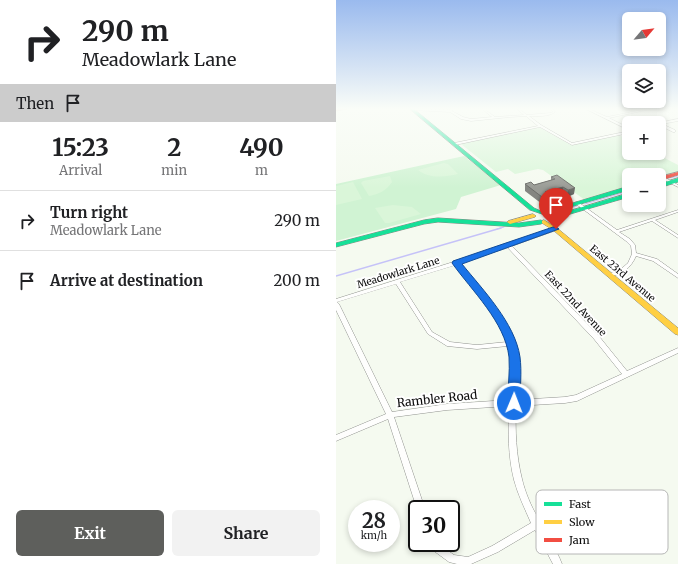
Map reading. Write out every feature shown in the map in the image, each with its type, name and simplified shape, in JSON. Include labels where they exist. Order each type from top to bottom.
[{"type":"street","points":[[444,135],[537,213],[551,216],[546,221]]},
{"type":"street","points":[[455,144],[496,135]]},
{"type":"street","points":[[557,135],[572,144],[607,135]]},
{"type":"street","points":[[666,177],[678,173]]},
{"type":"street","points":[[666,180],[676,183]]},
{"type":"street","points":[[666,185],[676,183]]},
{"type":"street","points":[[499,223],[622,190]]},
{"type":"street","points":[[336,245],[424,222],[438,220],[519,225],[546,221],[622,197]]},
{"type":"street","points":[[577,203],[617,231],[631,244],[634,254],[630,265],[626,269],[610,275]]},
{"type":"street","points":[[617,231],[678,211]]},
{"type":"street","points":[[537,213],[535,220],[546,221]]},
{"type":"street","points":[[653,220],[678,237]]},
{"type":"street","name":"East 23rd Avenue","points":[[546,221],[678,332]]},
{"type":"street","name":"Meadowlark Lane","points":[[336,301],[509,246],[556,229]]},
{"type":"street","name":"East 22nd Avenue","points":[[509,246],[596,337],[626,375]]},
{"type":"street","points":[[634,254],[655,260],[678,276]]},
{"type":"street","points":[[443,552],[452,558],[468,561],[495,549],[536,525],[518,479],[512,444],[514,357],[511,344],[498,316],[456,263]]},
{"type":"street","points":[[397,281],[430,333],[449,344],[477,347],[511,344]]},
{"type":"street","points":[[336,304],[390,415],[418,500]]},
{"type":"street","name":"Rambler Road","points":[[336,438],[390,415],[447,407],[577,398],[678,350]]},
{"type":"street","points":[[552,554],[558,564]]},
{"type":"green space","points":[[501,135],[554,135],[571,145],[620,135],[622,136],[622,160],[666,160],[666,159],[678,165],[678,172],[666,176],[666,168],[622,168],[622,189],[585,200],[543,170],[538,169],[515,174],[508,169],[496,172],[461,144]]},
{"type":"green space","points":[[464,156],[501,185],[461,197],[456,209],[336,241],[336,184]]},
{"type":"green space","points":[[444,163],[448,164],[458,174],[448,176],[432,176],[418,170]]},
{"type":"green space","points":[[390,176],[392,182],[387,188],[382,192],[369,196],[361,183],[363,181]]},
{"type":"green space","points":[[353,182],[362,199],[336,205],[336,186]]},
{"type":"green space","points":[[393,205],[412,207],[421,214],[385,223],[375,208]]},
{"type":"building","points":[[557,175],[575,188],[568,190],[563,187],[545,192],[550,195],[542,197],[525,184],[531,182],[534,185],[555,179],[551,177]]},
{"type":"waterway","points":[[671,178],[678,176]]},
{"type":"waterway","points":[[585,204],[622,193]]},
{"type":"waterway","points":[[554,213],[577,206]]},
{"type":"waterway","points":[[497,229],[504,227]]},
{"type":"waterway","points":[[336,276],[501,228]]},
{"type":"traffic: fast","points":[[444,135],[532,209],[540,212]]},
{"type":"traffic: fast","points":[[666,184],[678,180]]},
{"type":"traffic: fast","points":[[544,213],[622,190]]},
{"type":"traffic: fast","points":[[551,218],[622,197]]},
{"type":"traffic: fast","points":[[336,245],[424,222],[438,220],[519,225],[541,222]]},
{"type":"traffic: slow","points":[[510,222],[533,216]]},
{"type":"traffic: slow","points":[[544,222],[555,229],[678,332]]},
{"type":"traffic: jam","points":[[666,177],[678,173]]},
{"type":"route","points":[[514,403],[514,357],[511,344],[498,316],[456,263],[556,229]]}]
